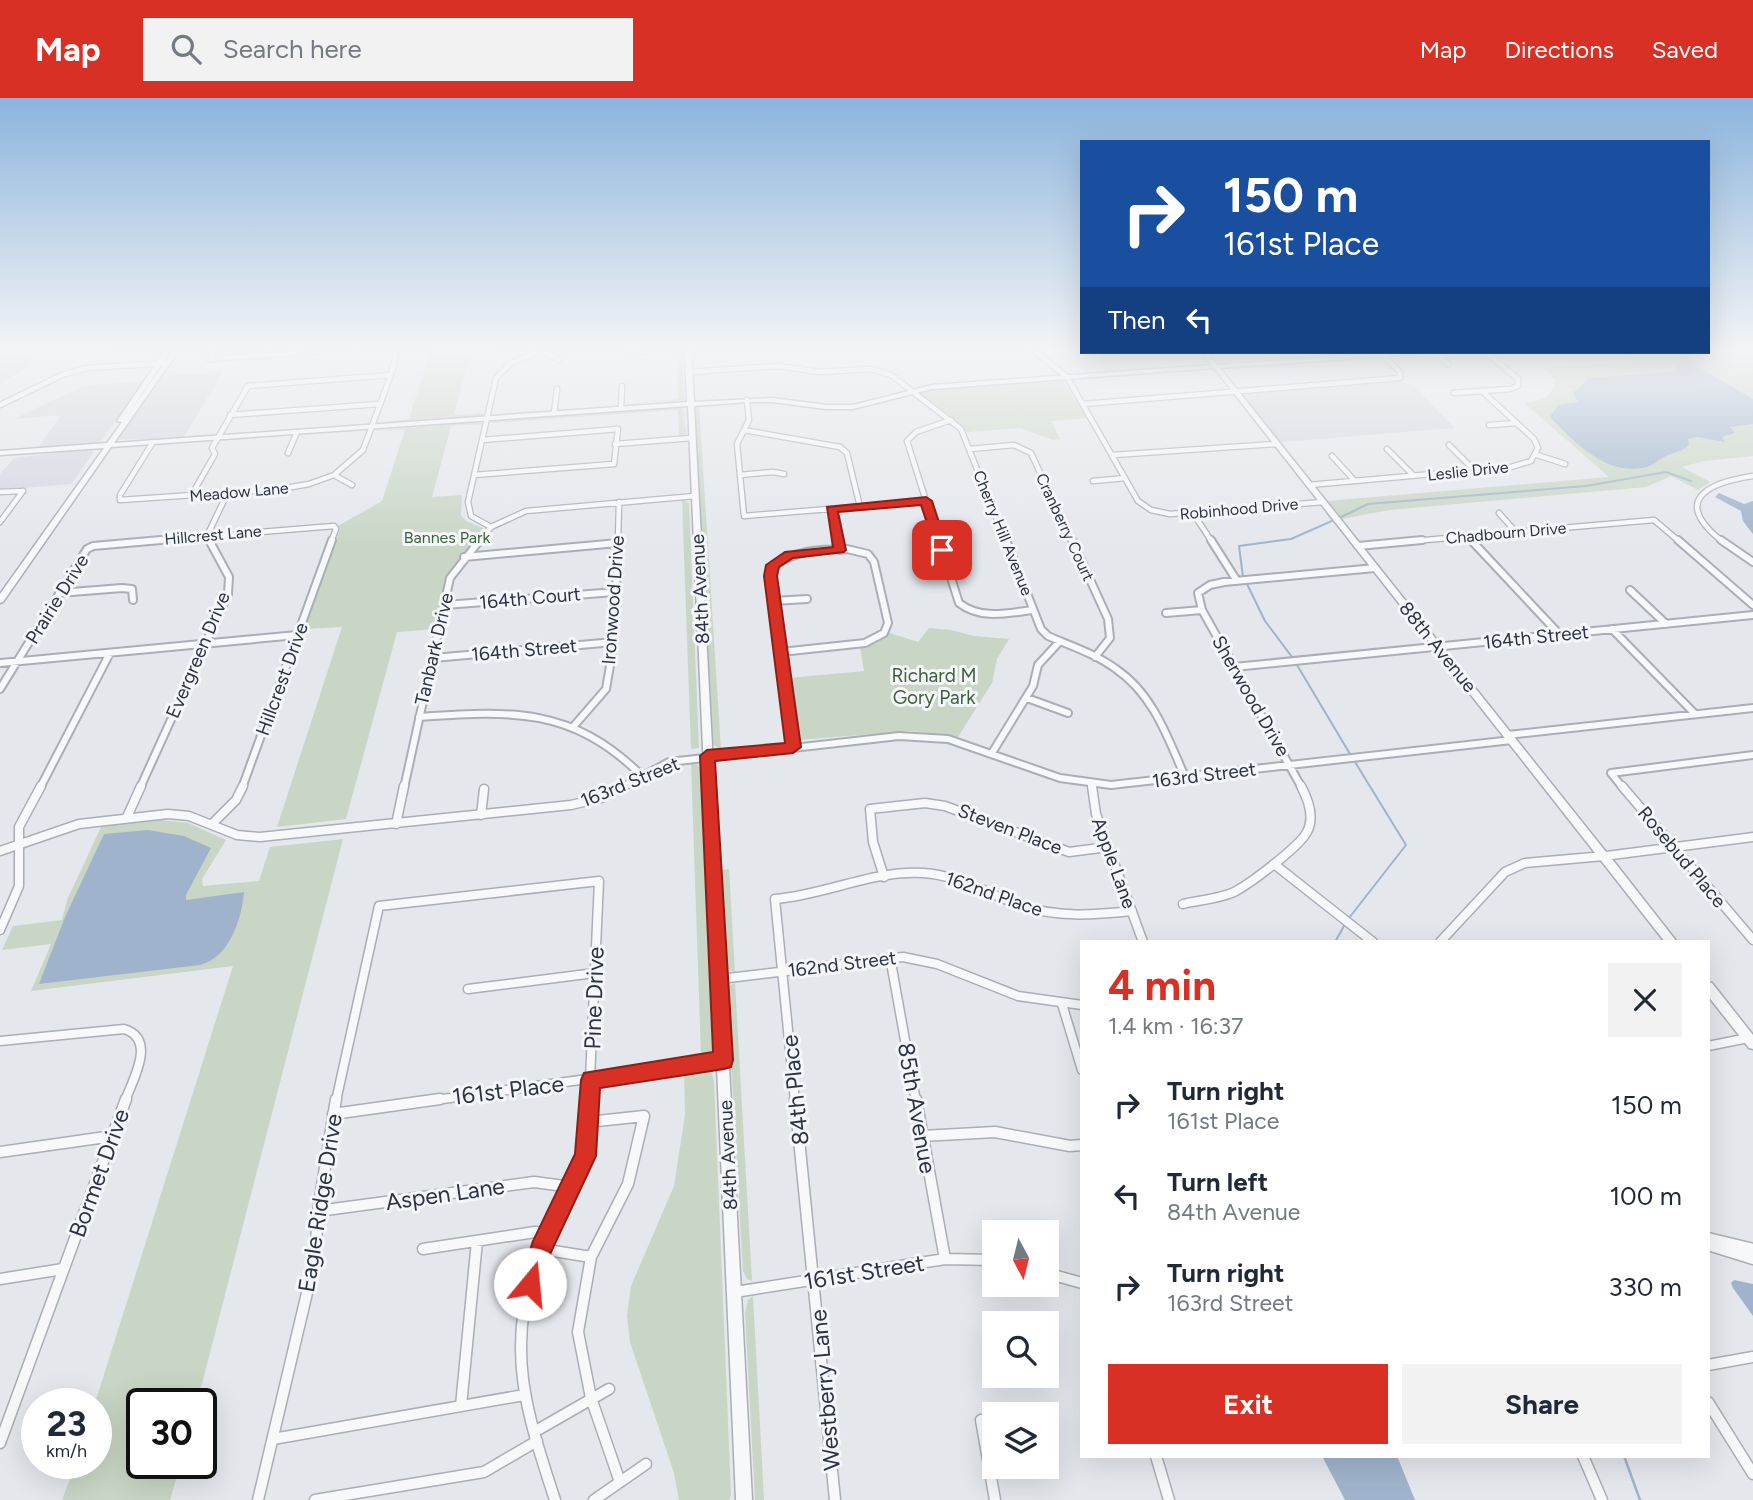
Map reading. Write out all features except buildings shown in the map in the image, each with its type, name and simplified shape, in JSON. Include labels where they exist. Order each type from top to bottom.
[{"type":"street","points":[[0,600],[126,414]]},
{"type":"street","points":[[191,496],[215,454],[212,448],[230,415],[238,414]]},
{"type":"street","name":"Meadow Lane","points":[[153,442],[120,495],[120,500],[296,487],[334,475],[363,450],[376,414]]},
{"type":"street","points":[[488,414],[468,502],[469,512],[477,521],[491,527]]},
{"type":"street","points":[[0,453],[535,414]]},
{"type":"street","name":"84th Avenue","points":[[691,414],[744,1500]]},
{"type":"street","points":[[748,414],[749,420],[737,441],[744,516],[926,501]]},
{"type":"street","name":"Cherry Hill Avenue","points":[[944,414],[961,429],[1041,629],[1116,668],[1142,690],[1185,777]]},
{"type":"street","name":"Robinhood Drive","points":[[1089,414],[1138,501],[1147,509],[1166,514],[1193,513],[1323,502]]},
{"type":"street","name":"88th Avenue","points":[[1253,414],[1670,940]]},
{"type":"street","points":[[1508,414],[1534,439],[1537,455],[1565,464]]},
{"type":"street","points":[[951,420],[916,432],[908,438],[961,605],[982,614],[1033,610]]},
{"type":"street","points":[[1489,425],[1517,423]]},
{"type":"street","points":[[474,475],[614,464],[618,429],[482,440]]},
{"type":"street","points":[[744,430],[840,447],[847,453],[860,507]]},
{"type":"street","points":[[288,453],[297,432]]},
{"type":"street","points":[[615,444],[692,438]]},
{"type":"street","points":[[1112,455],[1277,444]]},
{"type":"street","name":"Cranberry Court","points":[[970,449],[1014,445],[1031,453],[1108,619],[1110,638],[1095,657]]},
{"type":"street","points":[[1449,445],[1475,471]]},
{"type":"street","points":[[1387,449],[1413,476]]},
{"type":"street","name":"Leslie Drive","points":[[1310,485],[1517,467],[1537,455]]},
{"type":"street","points":[[1332,456],[1354,480]]},
{"type":"street","points":[[740,475],[773,472],[784,474]]},
{"type":"street","points":[[334,475],[352,485]]},
{"type":"street","points":[[1696,510],[1700,494],[1707,485],[1727,478],[1753,475]]},
{"type":"street","points":[[1093,481],[1125,478]]},
{"type":"street","points":[[0,492],[23,491],[0,522]]},
{"type":"street","points":[[206,536],[227,494]]},
{"type":"street","name":"Tanbark Drive","points":[[396,824],[450,578],[464,557],[491,527],[526,512],[695,496]]},
{"type":"street","name":"Ironwood Drive","points":[[573,727],[606,689],[614,642],[619,502]]},
{"type":"street","points":[[1688,508],[1696,510],[1714,535],[1753,562]]},
{"type":"street","points":[[831,509],[840,550]]},
{"type":"street","points":[[1193,513],[1237,580]]},
{"type":"street","points":[[1499,513],[1515,531]]},
{"type":"street","name":"Chadbourn Drive","points":[[1358,546],[1654,520],[1753,605]]},
{"type":"street","name":"Hillcrest Lane","points":[[93,546],[334,526]]},
{"type":"street","name":"Hillcrest Drive","points":[[212,824],[236,800],[244,785],[336,529],[334,526]]},
{"type":"street","name":"Evergreen Drive","points":[[127,817],[228,594],[229,577],[206,536]]},
{"type":"street","points":[[1467,536],[1560,635]]},
{"type":"street","points":[[464,557],[618,544]]},
{"type":"street","name":"Prairie Drive","points":[[0,689],[87,550],[93,546]]},
{"type":"street","points":[[780,652],[864,643],[884,633],[887,620],[871,556],[860,550],[796,554],[776,562],[770,572],[773,601],[793,747]]},
{"type":"street","points":[[1166,613],[1202,610],[1198,593],[1202,588],[1237,580],[1375,568]]},
{"type":"street","points":[[60,593],[122,588],[132,589],[133,600]]},
{"type":"street","points":[[1630,590],[1665,624]]},
{"type":"street","name":"164th Court","points":[[445,605],[615,592]]},
{"type":"street","points":[[773,601],[807,598]]},
{"type":"street","name":"Sherwood Drive","points":[[1183,904],[1234,892],[1275,864],[1307,833],[1311,817],[1308,799],[1290,764],[1202,610]]},
{"type":"street","name":"164th Street","points":[[1234,667],[1753,615]]},
{"type":"street","points":[[1612,629],[1695,714]]},
{"type":"street","points":[[0,663],[297,635]]},
{"type":"street","points":[[992,753],[1027,698],[1038,665],[1060,641]]},
{"type":"street","name":"164th Street","points":[[433,658],[614,642]]},
{"type":"street","points":[[0,930],[19,886],[19,827],[110,653]]},
{"type":"street","points":[[1027,698],[1068,713]]},
{"type":"street","name":"163rd Street","points":[[0,851],[79,824],[127,817],[178,815],[212,824],[237,835],[260,838],[585,802],[601,798],[668,762],[914,736],[948,739],[1060,778],[1092,783],[1130,783],[1753,708]]},
{"type":"street","points":[[419,717],[495,712],[534,717],[573,727],[614,750],[641,775]]},
{"type":"street","name":"Rosebud Place","points":[[1753,755],[1611,774],[1753,940]]},
{"type":"street","name":"Apple Lane","points":[[1092,783],[1096,814],[1142,940]]},
{"type":"street","points":[[481,815],[484,789]]},
{"type":"street","name":"Steven Place","points":[[884,877],[873,842],[870,809],[925,803],[945,806],[1069,852],[1108,847]]},
{"type":"street","points":[[1442,940],[1505,872],[1525,863],[1753,837]]},
{"type":"street","points":[[1275,864],[1370,940]]},
{"type":"street","name":"162nd Place","points":[[775,899],[884,877],[920,873],[944,875],[1019,904],[1066,916],[1132,911]]},
{"type":"street","name":"Pine Drive","points":[[379,906],[599,881],[591,1080],[585,1156],[541,1249],[526,1302],[519,1350],[524,1395],[555,1500]]},
{"type":"street","name":"84th Place","points":[[775,899],[814,1280]]},
{"type":"street","name":"Eagle Ridge Drive","points":[[258,1500],[315,1259],[318,1211],[333,1114],[379,906]]},
{"type":"street","name":"162nd Street","points":[[720,979],[890,957],[916,957],[941,963],[1002,991],[1080,1006]]},
{"type":"street","name":"85th Avenue","points":[[890,957],[945,1259]]},
{"type":"street","points":[[468,989],[595,973]]},
{"type":"street","points":[[1710,990],[1751,1041]]},
{"type":"street","points":[[1062,1004],[1080,1063]]},
{"type":"street","name":"Bormet Drive","points":[[0,1041],[115,1029],[136,1034],[143,1045],[113,1136],[0,1443]]},
{"type":"street","points":[[1710,1046],[1751,1041]]},
{"type":"street","name":"161st Place","points":[[333,1114],[724,1060]]},
{"type":"street","points":[[588,1122],[643,1116],[628,1184],[591,1257],[578,1332],[590,1398],[620,1482]]},
{"type":"street","points":[[922,1136],[995,1132],[1070,1146],[1080,1145]]},
{"type":"street","points":[[0,1152],[113,1136]]},
{"type":"street","name":"Aspen Lane","points":[[318,1211],[534,1182],[572,1187]]},
{"type":"street","points":[[423,1249],[535,1232],[549,1233]]},
{"type":"street","points":[[1710,1238],[1753,1249]]},
{"type":"street","points":[[461,1406],[477,1241]]},
{"type":"street","points":[[1710,1246],[1753,1259]]},
{"type":"street","points":[[541,1249],[591,1257]]},
{"type":"street","name":"161st Street","points":[[735,1292],[945,1259],[982,1260]]},
{"type":"street","points":[[0,1279],[64,1269]]},
{"type":"street","points":[[1059,1277],[1080,1282]]},
{"type":"street","name":"Westberry Lane","points":[[814,1280],[835,1500]]},
{"type":"street","points":[[1710,1365],[1753,1357]]},
{"type":"street","points":[[315,1500],[484,1472],[513,1457],[535,1436],[590,1398],[609,1389]]},
{"type":"street","points":[[273,1439],[524,1395]]},
{"type":"street","points":[[1710,1405],[1753,1474]]},
{"type":"street","points":[[981,1420],[995,1500]]},
{"type":"street","points":[[1157,1458],[1169,1500]]},
{"type":"street","points":[[1584,1458],[1602,1500]]},
{"type":"street","points":[[593,1500],[646,1464]]},
{"type":"shaded area","points":[[24,414],[120,414],[102,440],[96,443],[38,448],[61,415],[14,419]]},
{"type":"shaded area","points":[[135,414],[198,414],[184,437],[118,440]]},
{"type":"shaded area","points":[[1258,414],[1441,414],[1455,428],[1280,442]]},
{"type":"shaded area","points":[[88,449],[94,452],[71,484],[0,490],[0,474],[14,458]]},
{"type":"green space","points":[[410,414],[482,414],[477,417],[377,423],[409,419]]},
{"type":"green space","points":[[562,414],[614,414],[490,423],[498,419]]},
{"type":"green space","points":[[678,414],[684,414],[686,434],[679,437]]},
{"type":"green space","points":[[695,414],[700,414],[721,750],[713,744]]},
{"type":"green space","points":[[946,414],[1085,414],[1087,418],[1051,421],[1060,439],[1053,440],[1020,428],[968,432]]},
{"type":"green space","points":[[1537,414],[1753,414],[1753,456],[1704,461],[1682,467],[1710,482],[1698,490],[1671,476],[1646,487],[1389,510],[1342,519],[1327,501],[1609,477]]},
{"type":"green space","name":"Bannes Park","points":[[476,421],[482,424],[451,426],[432,497],[462,495],[461,515],[466,521],[485,529],[456,566],[436,629],[397,632],[346,819],[277,827],[342,627],[304,629],[340,530],[338,526],[382,501],[405,430],[374,431]]},
{"type":"green space","points":[[682,499],[689,503],[699,748],[691,749]]},
{"type":"green space","name":"Richard M Gory Park","points":[[929,628],[1009,639],[997,659],[992,683],[958,737],[911,731],[798,740],[789,678],[864,671],[860,647],[877,643],[890,633],[918,642]]},
{"type":"green space","points":[[691,763],[698,765],[701,771],[712,1049],[711,1053],[701,1055]]},
{"type":"green space","points":[[161,820],[188,823],[226,840],[202,879],[203,886],[259,881],[270,847],[343,839],[201,1388],[126,1388],[126,1479],[176,1479],[170,1500],[62,1500],[70,1479],[112,1479],[112,1388],[100,1388],[233,966],[31,991],[51,944],[2,950],[13,926],[62,920],[67,900],[102,825]]},
{"type":"green space","points":[[729,869],[735,973],[726,968],[721,870]]},
{"type":"green space","points":[[735,983],[752,1281],[747,1279],[743,1271],[727,990],[728,986]]},
{"type":"green space","points":[[707,1068],[711,1070],[714,1081],[731,1495],[729,1500],[679,1500],[674,1473],[630,1342],[627,1316],[631,1286],[674,1186],[685,1115],[684,1071]]},
{"type":"green space","points":[[753,1296],[764,1500],[755,1500],[745,1313],[748,1300]]},
{"type":"water","points":[[1552,414],[1753,414],[1753,424],[1730,427],[1735,433],[1722,437],[1725,442],[1698,437],[1688,439],[1689,444],[1681,450],[1650,466],[1632,469],[1618,467],[1593,456],[1550,417]]},
{"type":"water","points":[[1719,493],[1744,504],[1753,501],[1753,534],[1743,521],[1741,511],[1715,497]]},
{"type":"water","points":[[148,830],[184,836],[211,848],[186,895],[186,900],[244,892],[237,925],[226,946],[210,961],[200,965],[39,984],[65,917],[104,834]]},
{"type":"water","points":[[1734,1280],[1753,1284],[1753,1316],[1733,1288],[1731,1283]]},
{"type":"water","points":[[1323,1458],[1398,1458],[1415,1500],[1345,1500]]},
{"type":"waterway","points":[[1339,518],[1368,504],[1586,486],[1666,472],[1691,481]]},
{"type":"waterway","points":[[1243,577],[1239,546],[1291,539],[1334,520]]},
{"type":"waterway","points":[[1247,584],[1265,621],[1292,657]]},
{"type":"waterway","points":[[1297,665],[1350,754]]},
{"type":"waterway","points":[[1349,918],[1406,845],[1355,762]]},
{"type":"waterway","points":[[1336,940],[1344,926]]},
{"type":"waterway","points":[[1625,1458],[1640,1500]]},
{"type":"route","points":[[530,1284],[541,1249],[585,1156],[591,1080],[724,1060],[707,756],[793,747],[770,576],[773,565],[790,555],[840,550],[831,509],[926,501],[942,550]]}]
